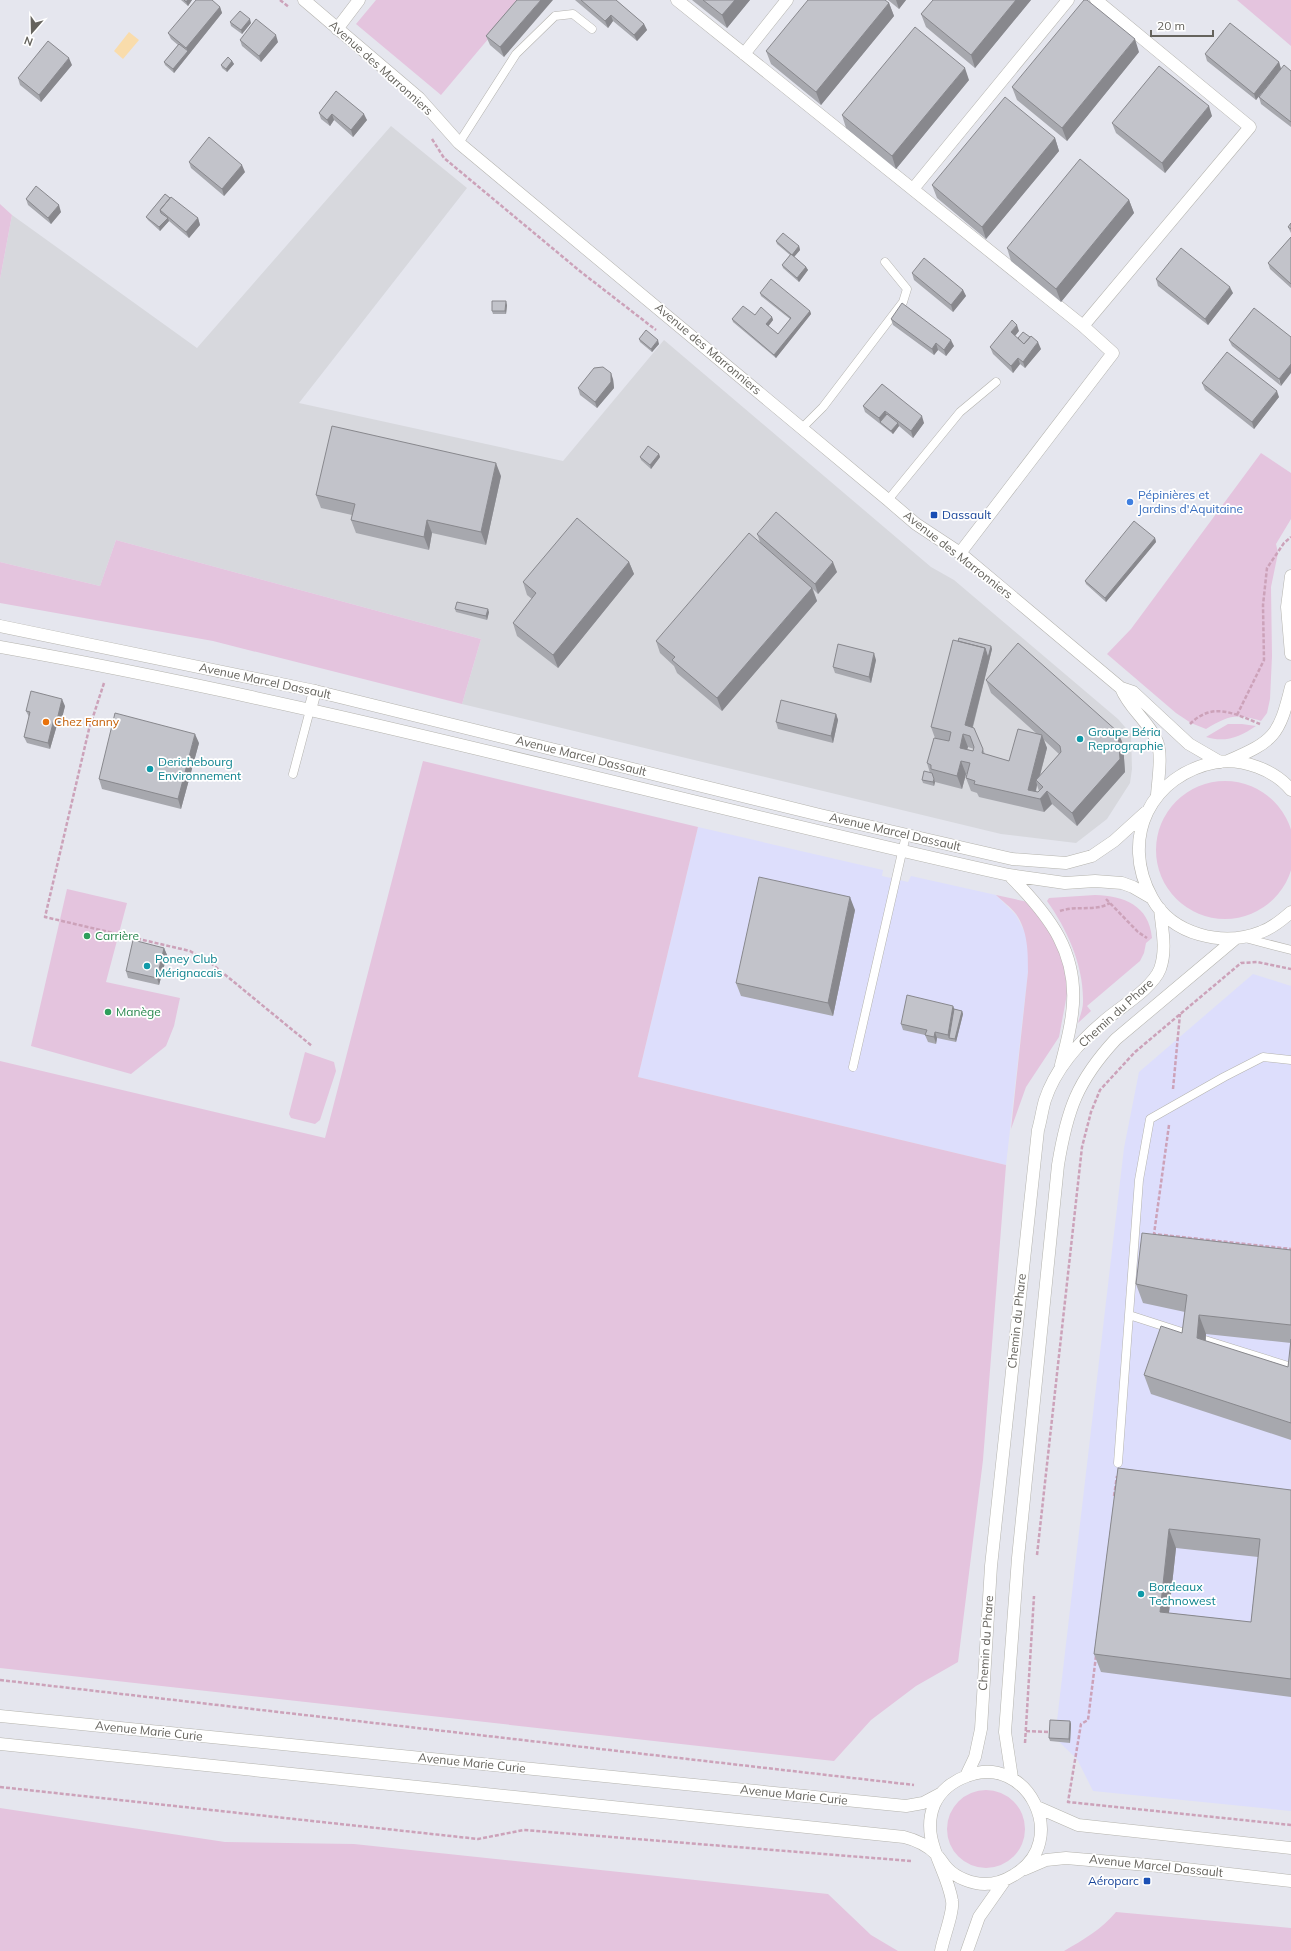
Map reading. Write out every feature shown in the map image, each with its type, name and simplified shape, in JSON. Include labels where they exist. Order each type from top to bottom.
[{"type":"main road","name":"Avenue des Marronniers","points":[[304,0],[419,98],[459,142],[916,524],[960,553],[1121,688],[1133,692],[1189,744],[1223,762]]},
{"type":"main road","points":[[337,28],[359,0]]},
{"type":"main road","points":[[677,0],[1083,326],[1113,353],[960,553]]},
{"type":"main road","points":[[744,54],[788,0]]},
{"type":"main road","points":[[913,189],[1068,0]]},
{"type":"main road","points":[[1083,326],[1250,127],[1096,0]]},
{"type":"main road","points":[[1291,576],[1287,606],[1291,654]]},
{"type":"main road","name":"Avenue Marcel Dassault","points":[[0,626],[315,691],[906,835],[1012,859],[1066,863],[1092,856],[1114,841],[1146,812]]},
{"type":"main road","name":"Avenue Marcel Dassault","points":[[0,647],[107,666],[310,710],[903,852],[1009,875],[1065,883],[1095,881],[1122,883],[1133,887],[1152,898]]},
{"type":"main road","points":[[1223,762],[1263,744],[1274,734],[1282,722],[1291,687]]},
{"type":"main road","name":"Avenue des Marronniers","points":[[1121,688],[1126,700],[1157,740],[1160,758],[1157,795]]},
{"type":"main road","points":[[310,710],[315,691]]},
{"type":"main road","points":[[1291,790],[1270,773],[1249,765],[1223,762],[1202,765],[1185,772],[1170,782],[1157,795],[1146,812],[1138,841],[1140,870],[1152,898],[1160,909],[1176,923],[1194,933],[1214,938],[1240,938],[1267,929],[1278,923],[1291,912]]},
{"type":"main road","points":[[1009,875],[1029,895],[1045,916],[1060,937],[1067,952],[1073,989],[1073,1014],[1059,1072]]},
{"type":"main road","name":"Chemin du Phare","points":[[966,1776],[975,1757],[981,1729],[991,1566],[1038,1130],[1046,1099],[1059,1072],[1079,1044],[1107,1018],[1152,982],[1160,970],[1164,946],[1160,909]]},
{"type":"main road","name":"Chemin du Phare","points":[[1012,1778],[1005,1732],[1018,1558],[1058,1165],[1064,1130],[1072,1102],[1082,1082],[1100,1056],[1116,1038],[1240,938]]},
{"type":"main road","name":"Avenue Marie Curie","points":[[0,1716],[906,1806],[923,1803],[941,1794]]},
{"type":"main road","points":[[0,1744],[904,1837],[919,1842],[936,1854],[948,1870],[966,1880],[985,1884],[1005,1880],[1022,1870],[1032,1860],[1038,1848],[1041,1834],[1041,1820],[1037,1807],[1027,1790],[1012,1778],[993,1772],[974,1773],[956,1781],[941,1794],[935,1804],[930,1823],[931,1842],[936,1854],[945,1874],[953,1902],[941,1951]]},
{"type":"main road","points":[[1037,1807],[1078,1825],[1291,1848]]},
{"type":"main road","name":"Avenue Marcel Dassault","points":[[1022,1870],[1046,1860],[1066,1858],[1159,1866],[1291,1881]]},
{"type":"main road","points":[[967,1951],[979,1917],[1005,1880]]},
{"type":"lane","points":[[459,142],[516,54],[555,16],[573,14],[592,29]]},
{"type":"lane","points":[[802,428],[823,407],[903,302],[907,289],[885,262]]},
{"type":"lane","points":[[888,500],[960,412],[996,382]]},
{"type":"lane","points":[[292,774],[310,710]]},
{"type":"lane","points":[[853,1067],[906,835]]},
{"type":"lane","points":[[1240,938],[1291,950]]},
{"type":"lane","points":[[1118,1463],[1139,1180],[1150,1119],[1224,1077],[1263,1058],[1291,1060]]},
{"type":"lane","points":[[1129,1315],[1191,1335]]},
{"type":"lane","points":[[1205,1340],[1291,1367]]},
{"type":"path","points":[[1237,715],[1264,660],[1263,605],[1268,568],[1284,543],[1291,537]]},
{"type":"path","points":[[107,666],[103,691],[90,729],[45,917],[190,951],[212,964],[312,1046]]},
{"type":"path","points":[[1045,916],[1069,908],[1094,908],[1110,903]]},
{"type":"path","points":[[1037,1556],[1082,1147],[1091,1112],[1100,1090],[1130,1057],[1241,963],[1257,962],[1291,969]]},
{"type":"path","points":[[1189,1001],[1193,1003]]},
{"type":"path","points":[[1180,1014],[1172,1107],[1154,1234],[1291,1249]]},
{"type":"path","points":[[1114,1502],[1118,1463]]},
{"type":"path","points":[[1024,1744],[1026,1732],[1034,1588]]},
{"type":"path","points":[[1096,1650],[1088,1720],[1081,1724],[1068,1802],[1291,1825]]},
{"type":"path","points":[[0,1680],[914,1785]]},
{"type":"path","points":[[1026,1732],[1051,1732]]},
{"type":"path","points":[[0,1787],[478,1839],[524,1830],[911,1861]]},
{"type":"shaded area","points":[[376,0],[521,0],[441,95],[356,24]]},
{"type":"shaded area","points":[[1237,0],[1291,0],[1291,46]]},
{"type":"shaded area","points":[[129,32],[139,40],[123,59],[114,51]]},
{"type":"shaded area","points":[[391,126],[467,188],[299,403],[563,461],[664,340],[931,567],[954,580],[1118,719],[1131,734],[1132,769],[1130,783],[1107,819],[1076,843],[1001,834],[462,704],[481,639],[116,540],[100,586],[0,562],[0,279],[12,215],[197,348]]},
{"type":"shaded area","points":[[0,204],[12,215],[0,279]]},
{"type":"shaded area","points":[[1261,453],[1291,473],[1291,519],[1276,544],[1278,553],[1271,587],[1272,656],[1270,699],[1267,713],[1261,721],[1245,717],[1232,717],[1220,721],[1206,729],[1191,723],[1176,713],[1107,654],[1131,629]]},
{"type":"shaded area","points":[[116,540],[481,639],[462,704],[213,641],[0,603],[0,562],[100,586]]},
{"type":"shaded area","points":[[1228,724],[1256,726],[1232,738],[1213,739],[1206,737]]},
{"type":"shaded area","points":[[423,761],[698,827],[638,1077],[1006,1165],[983,1460],[958,1662],[916,1686],[871,1720],[834,1761],[0,1668],[0,1061],[325,1138]]},
{"type":"shaded area","points":[[1218,781],[1232,781],[1251,786],[1274,801],[1289,824],[1293,837],[1293,863],[1289,876],[1274,899],[1251,914],[1232,919],[1218,919],[1199,914],[1176,899],[1161,876],[1156,857],[1156,843],[1161,824],[1176,801],[1199,786]]},
{"type":"shaded area","points":[[698,827],[883,870],[882,876],[908,882],[911,876],[996,895],[1016,915],[1026,934],[1028,972],[1006,1165],[638,1077]]},
{"type":"shaded area","name":"Manège","points":[[67,889],[127,903],[106,982],[180,998],[174,1026],[166,1046],[131,1074],[31,1046]]},
{"type":"shaded area","points":[[996,895],[1028,902],[1059,944],[1066,973],[1067,994],[1059,1037],[1026,1087],[1011,1129],[1028,972],[1027,949],[1023,927],[1016,914]]},
{"type":"shaded area","points":[[1095,895],[1125,900],[1133,904],[1146,918],[1150,927],[1152,938],[1146,943],[1144,953],[1140,961],[1087,1006],[1091,1011],[1078,1023],[1083,1002],[1081,975],[1073,948],[1047,901],[1049,898]]},
{"type":"shaded area","points":[[1253,974],[1291,986],[1291,1811],[1093,1791],[1077,1759],[1055,1738],[1124,1148],[1139,1072]]},
{"type":"shaded area","points":[[305,1052],[334,1062],[336,1071],[320,1120],[315,1124],[291,1118],[289,1114]]},
{"type":"shaded area","points":[[986,1790],[1001,1793],[1014,1801],[1022,1814],[1025,1829],[1022,1844],[1014,1857],[1001,1865],[986,1868],[971,1865],[958,1857],[950,1844],[947,1829],[950,1814],[958,1801],[971,1793]]},
{"type":"shaded area","points":[[0,1808],[225,1842],[354,1844],[828,1894],[871,1935],[898,1951],[0,1951]]},
{"type":"shaded area","points":[[1116,1912],[1291,1928],[1291,1951],[1064,1951],[1098,1929]]},
{"type":"building","points":[[196,0],[212,0],[220,7],[186,48],[168,33]]},
{"type":"building","points":[[517,0],[541,0],[500,47],[486,36]]},
{"type":"building","points":[[581,0],[616,0],[644,24],[634,35],[611,15],[605,21]]},
{"type":"building","points":[[703,0],[735,0],[722,15]]},
{"type":"building","points":[[808,0],[885,0],[889,3],[816,92],[766,51]]},
{"type":"building","points":[[933,0],[1016,0],[971,55],[921,14]]},
{"type":"building","points":[[1084,0],[1087,0],[1135,39],[1062,128],[1012,87]]},
{"type":"building","points":[[240,11],[250,19],[241,30],[230,22]]},
{"type":"building","points":[[256,19],[276,35],[259,56],[240,40]]},
{"type":"building","points":[[1230,23],[1279,62],[1254,94],[1205,54]]},
{"type":"building","points":[[915,27],[965,68],[892,156],[842,115]]},
{"type":"building","points":[[48,41],[69,58],[39,95],[18,78]]},
{"type":"building","points":[[179,44],[188,51],[173,69],[164,62]]},
{"type":"building","points":[[228,57],[232,61],[226,69],[221,65]]},
{"type":"building","points":[[1284,65],[1291,71],[1291,122],[1259,97]]},
{"type":"building","points":[[1159,66],[1209,106],[1162,163],[1112,123]]},
{"type":"building","points":[[336,91],[364,114],[351,130],[332,114],[327,120],[319,113]]},
{"type":"building","points":[[1005,97],[1055,138],[982,227],[932,185]]},
{"type":"building","points":[[209,137],[242,165],[222,189],[189,162]]},
{"type":"building","points":[[1080,159],[1129,200],[1056,289],[1007,248]]},
{"type":"building","points":[[36,186],[59,205],[48,218],[26,199]]},
{"type":"building","points":[[165,194],[170,198],[160,210],[161,213],[168,218],[159,227],[146,217]]},
{"type":"building","points":[[171,197],[198,218],[186,232],[160,210]]},
{"type":"building","points":[[783,233],[799,246],[792,255],[776,241]]},
{"type":"building","points":[[1291,237],[1291,284],[1268,263]]},
{"type":"building","points":[[1181,248],[1230,287],[1205,319],[1156,279]]},
{"type":"building","points":[[791,254],[806,267],[797,278],[782,265]]},
{"type":"building","points":[[924,258],[963,290],[951,305],[912,273]]},
{"type":"building","points":[[771,279],[810,311],[774,355],[732,319],[743,306],[755,315],[761,307],[772,317],[766,324],[778,334],[791,318],[760,293]]},
{"type":"building","points":[[492,301],[506,301],[505,311],[492,311]]},
{"type":"building","points":[[902,303],[951,340],[944,350],[936,343],[932,349],[891,319]]},
{"type":"building","points":[[1254,308],[1291,337],[1291,364],[1279,379],[1229,340]]},
{"type":"building","points":[[1012,320],[1017,325],[1011,332],[1024,344],[1031,336],[1038,342],[1023,362],[1018,358],[1011,366],[990,347]]},
{"type":"building","points":[[646,330],[658,340],[651,349],[639,339]]},
{"type":"building","points":[[1023,332],[1030,337],[1024,344],[1018,338]]},
{"type":"building","points":[[1227,352],[1277,391],[1252,422],[1202,383]]},
{"type":"building","points":[[603,367],[611,373],[611,382],[595,402],[578,388],[594,368]]},
{"type":"building","points":[[882,384],[922,416],[911,431],[885,411],[879,418],[863,406]]},
{"type":"building","points":[[887,414],[898,423],[891,431],[880,422]]},
{"type":"building","points":[[332,426],[496,463],[481,532],[427,520],[424,537],[351,520],[355,504],[316,495]]},
{"type":"building","points":[[648,446],[659,454],[650,465],[640,457]]},
{"type":"building","points":[[776,512],[833,562],[815,584],[757,534]]},
{"type":"building","points":[[577,518],[629,562],[553,655],[513,623],[536,593],[523,582]]},
{"type":"building","points":[[1134,521],[1155,538],[1105,598],[1085,581]]},
{"type":"building","points":[[749,533],[812,588],[717,698],[672,660],[675,657],[656,641]]},
{"type":"building","points":[[457,602],[488,609],[486,616],[455,609]]},
{"type":"building","points":[[959,638],[991,646],[988,658],[985,648],[958,641]]},
{"type":"building","name":"Groupe Béria Reprographie","points":[[953,640],[985,648],[965,725],[974,728],[983,749],[982,753],[1009,761],[1018,729],[1042,735],[1028,790],[1038,792],[1043,787],[1036,780],[1061,752],[1060,746],[986,680],[1018,643],[1118,732],[1120,759],[1072,813],[1047,791],[1040,799],[974,784],[975,781],[966,778],[970,763],[961,761],[957,776],[931,769],[931,765],[927,763],[934,738],[949,741],[951,732],[931,727]],"holes":[[[963,734],[970,736],[974,747],[973,751],[960,748]]]},
{"type":"building","points":[[838,644],[874,653],[869,677],[833,667]]},
{"type":"building","name":"Chez Fanny","points":[[31,691],[62,699],[57,720],[54,719],[48,743],[24,737],[30,712],[26,711]]},
{"type":"building","points":[[781,700],[836,714],[831,736],[776,722]]},
{"type":"building","name":"Derichebourg Environnement","points":[[115,713],[195,734],[178,799],[99,779]]},
{"type":"building","points":[[924,771],[932,773],[934,779],[933,782],[922,780]]},
{"type":"building","points":[[759,877],[850,897],[828,1003],[736,983]]},
{"type":"building","name":"Poney Club Mérignacais","points":[[133,940],[164,948],[157,978],[126,971]]},
{"type":"building","points":[[907,995],[953,1006],[948,1035],[935,1032],[934,1037],[925,1035],[927,1030],[901,1024]]},
{"type":"building","points":[[954,1009],[962,1011],[955,1039],[949,1038]]},
{"type":"building","points":[[1142,1233],[1291,1250],[1291,1325],[1199,1315],[1197,1338],[1288,1367],[1291,1339],[1291,1423],[1144,1375],[1161,1326],[1182,1333],[1187,1295],[1136,1284]]},
{"type":"building","name":"Bordeaux Technowest","points":[[1118,1468],[1291,1490],[1291,1679],[1094,1654]],"holes":[[[1169,1529],[1260,1539],[1251,1622],[1160,1612]]]},
{"type":"building","points":[[1050,1720],[1070,1721],[1069,1739],[1049,1738]]},
{"type":"place","name":"Pépinières et Jardins d'Aquitaine","points":[[1130,502]]},
{"type":"place","name":"Dassault","points":[[934,515]]},
{"type":"place","name":"Chez Fanny","points":[[46,722]]},
{"type":"place","name":"Groupe Béria Reprographie","points":[[1080,739]]},
{"type":"place","name":"Derichebourg Environnement","points":[[150,769]]},
{"type":"place","name":"Carrière","points":[[87,936]]},
{"type":"place","name":"Poney Club Mérignacais","points":[[147,966]]},
{"type":"place","name":"Manège","points":[[108,1012]]},
{"type":"place","name":"Bordeaux Technowest","points":[[1141,1594]]},
{"type":"place","name":"Aéroparc","points":[[1147,1881]]}]
